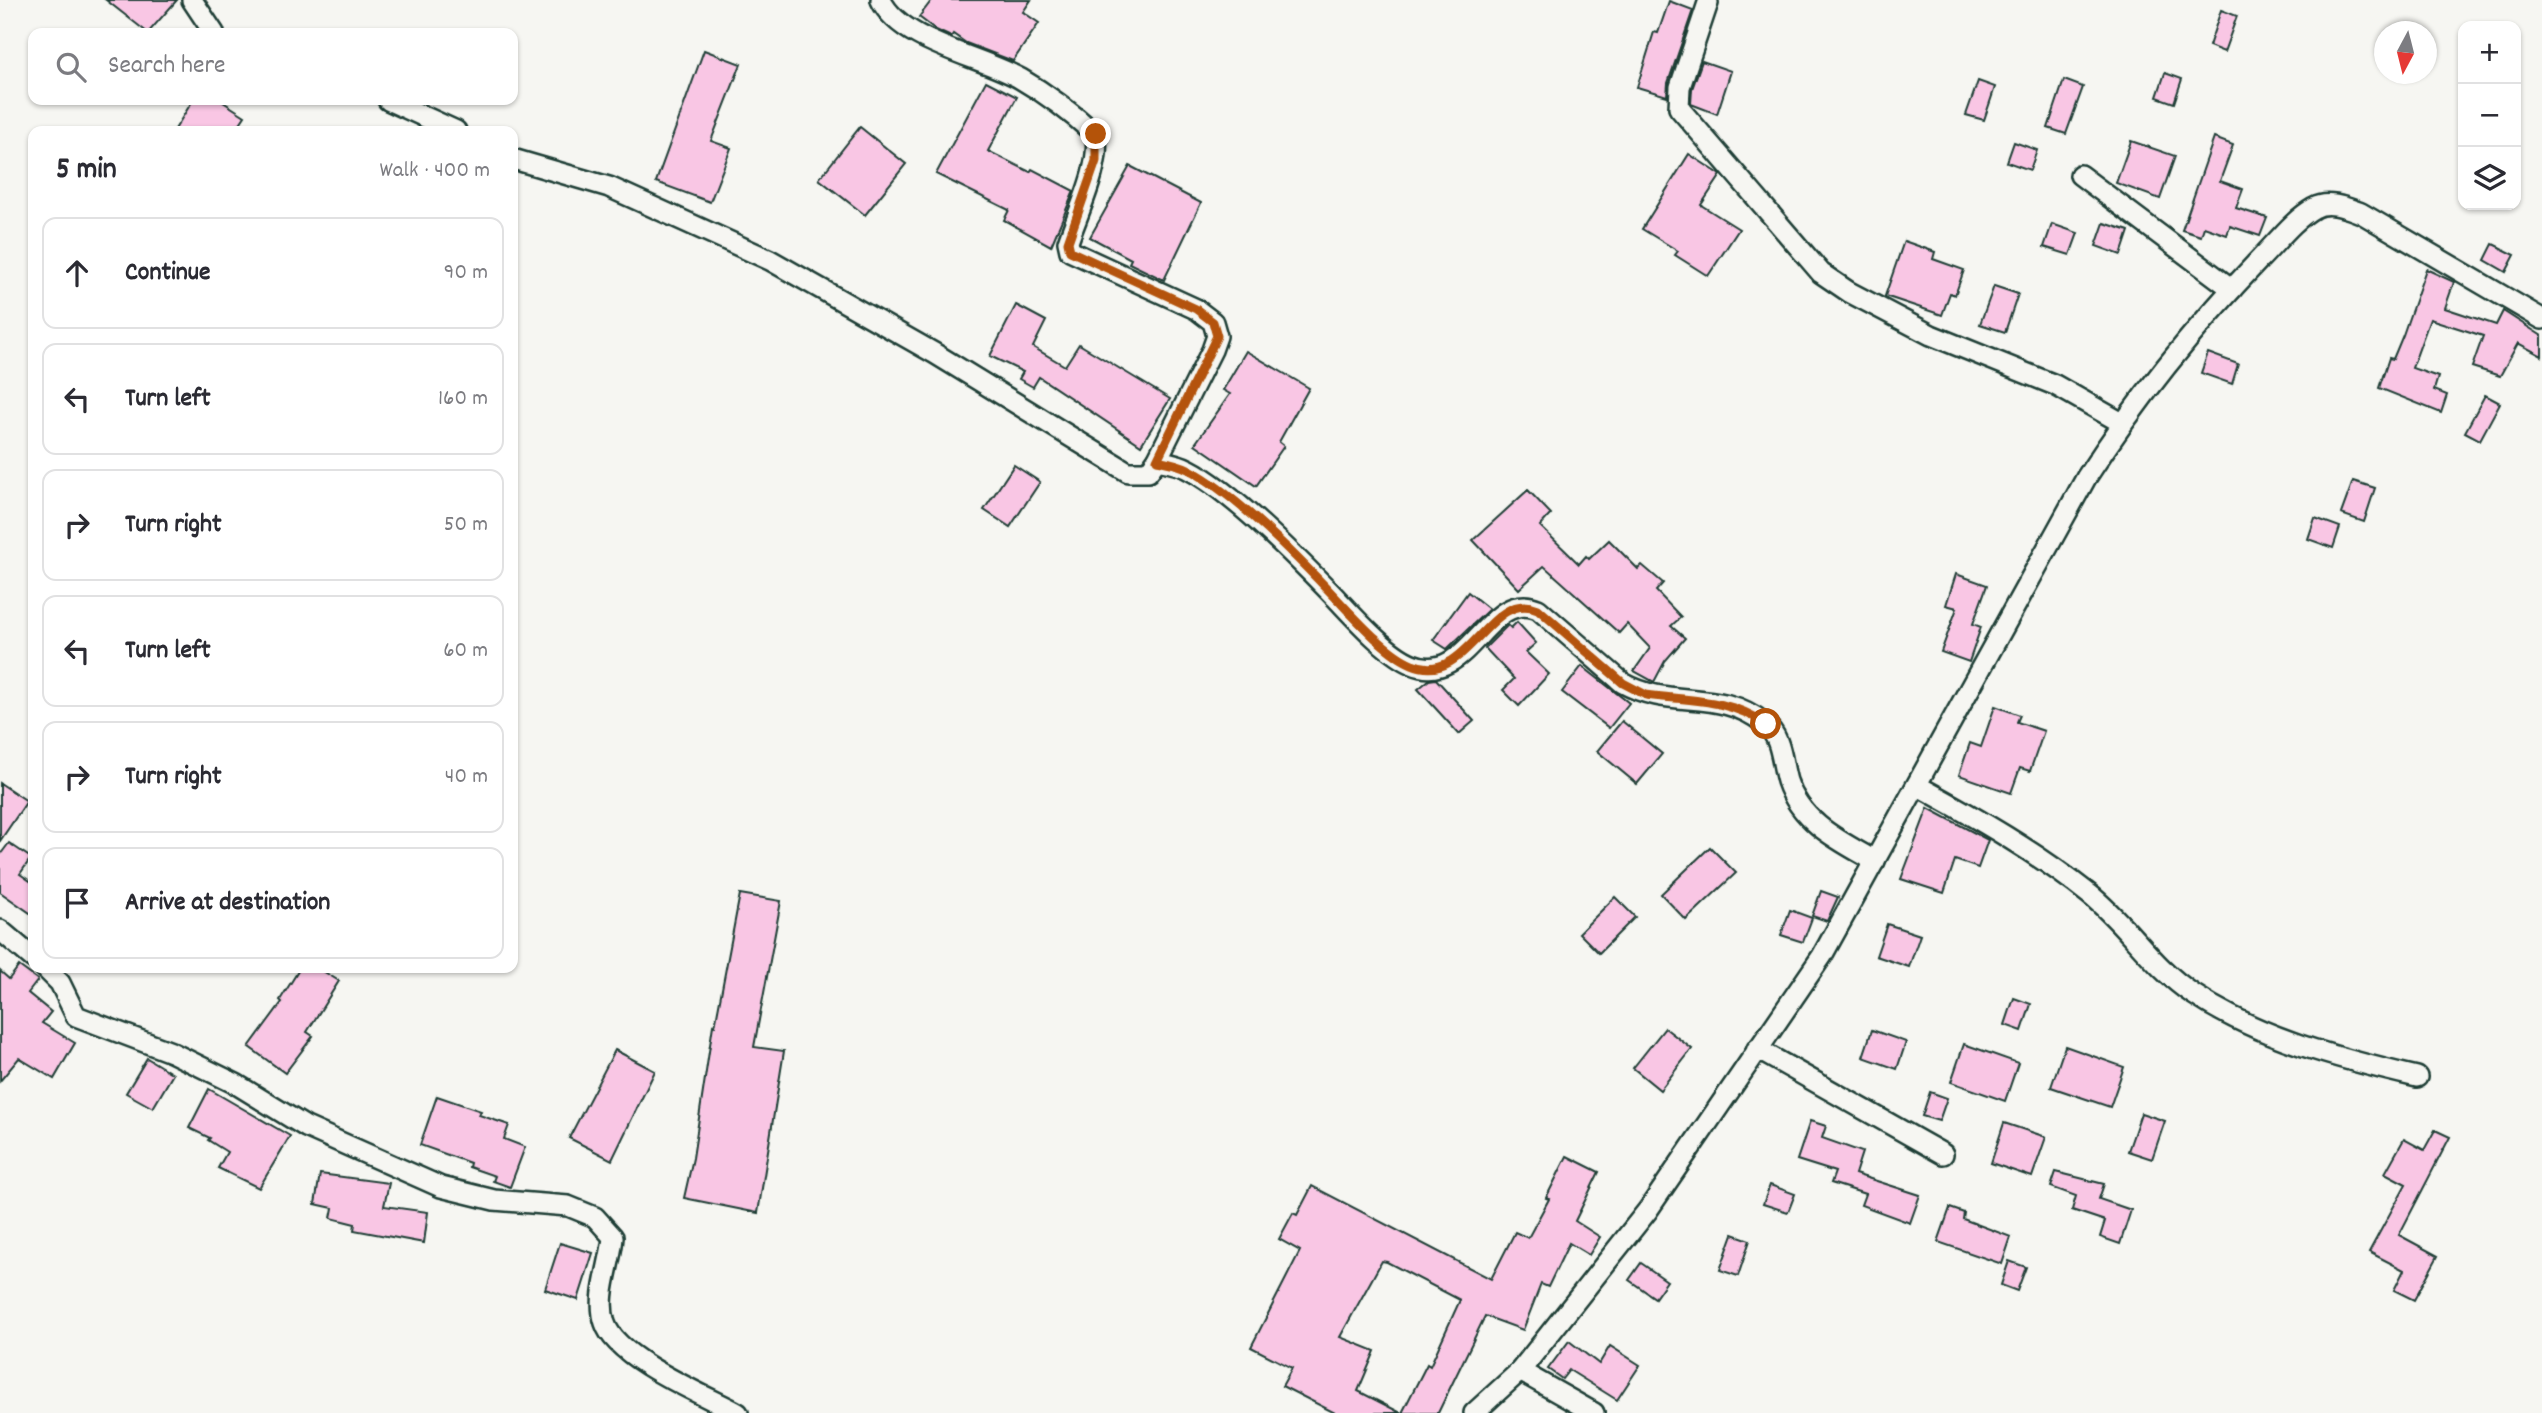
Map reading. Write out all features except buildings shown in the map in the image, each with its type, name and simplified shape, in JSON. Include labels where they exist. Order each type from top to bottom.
[{"type":"street","points":[[191,0],[211,28]]},
{"type":"street","points":[[518,160],[609,187],[771,260],[934,353],[1128,472],[1148,472],[1157,460],[1212,351],[1217,336],[1213,322],[1196,309],[1070,251],[1068,242],[1096,161],[1096,134],[1021,79],[907,28],[889,12],[881,0]]},
{"type":"street","points":[[1708,3],[1680,87],[1679,108],[1821,273],[1849,292],[1931,335],[2054,385],[2122,423]]},
{"type":"street","points":[[399,105],[445,126]]},
{"type":"street","points":[[2080,175],[2232,289]]},
{"type":"street","points":[[1474,1413],[1520,1371],[1648,1210],[1822,956],[2086,478],[2122,423],[2232,289],[2297,220],[2317,207],[2329,205],[2361,213],[2388,226],[2542,318]]},
{"type":"street","points":[[1157,460],[1187,468],[1217,488],[1312,573],[1357,621],[1408,663],[1431,668],[1443,665],[1463,654],[1505,611],[1514,606],[1530,605],[1623,683],[1646,695],[1708,700],[1750,713],[1775,735],[1787,781],[1804,812],[1828,834],[1875,861]]},
{"type":"street","points":[[1918,786],[2004,835],[2089,894],[2113,915],[2154,962],[2192,993],[2238,1019],[2298,1044],[2417,1077]]},
{"type":"street","points":[[0,930],[28,954]]},
{"type":"street","points":[[50,973],[60,983],[76,1016],[182,1057],[236,1084],[306,1127],[352,1149],[441,1187],[494,1200],[568,1206],[595,1217],[613,1237],[603,1298],[604,1322],[610,1333],[633,1358],[738,1413]]},
{"type":"street","points":[[1757,1049],[1943,1154]]},
{"type":"street","points":[[1520,1371],[1594,1413]]},
{"type":"route","points":[[1096,134],[1096,161],[1068,242],[1070,251],[1196,309],[1213,322],[1217,336],[1157,460],[1187,468],[1217,488],[1312,573],[1357,621],[1408,663],[1431,668],[1443,665],[1463,654],[1505,611],[1514,606],[1530,605],[1623,683],[1637,691],[1646,695],[1708,700],[1733,705],[1766,724]]}]
